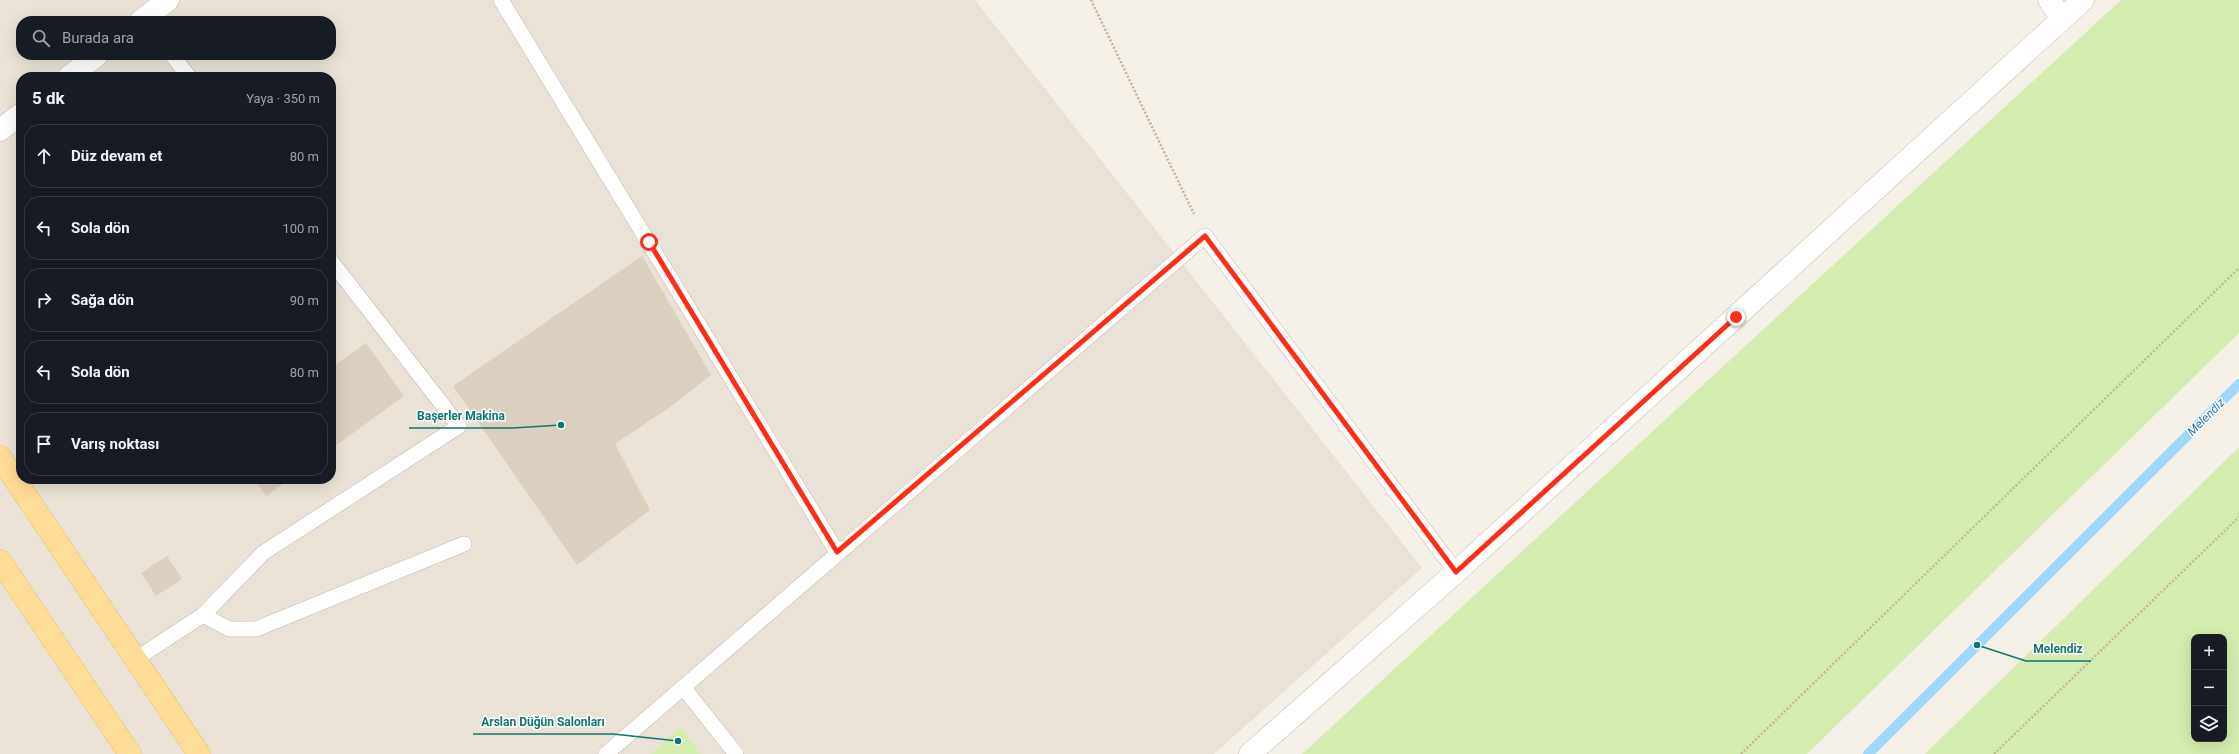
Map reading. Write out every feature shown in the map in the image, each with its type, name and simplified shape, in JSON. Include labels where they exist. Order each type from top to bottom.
[{"type":"main road","points":[[0,457],[16,481]]},
{"type":"main road","points":[[18,484],[199,754]]},
{"type":"main road","points":[[0,561],[130,754]]},
{"type":"street","points":[[149,16],[168,0]]},
{"type":"street","points":[[2049,0],[2062,19]]},
{"type":"street","points":[[1250,754],[1456,572],[2083,0]]},
{"type":"street","points":[[75,72],[91,60]]},
{"type":"street","points":[[0,130],[16,118]]},
{"type":"lane","points":[[501,0],[837,552]]},
{"type":"lane","points":[[176,60],[185,72]]},
{"type":"lane","points":[[606,754],[837,552],[1205,236],[1456,572]]},
{"type":"lane","points":[[136,660],[203,615],[263,553],[459,426],[336,266]]},
{"type":"lane","points":[[203,615],[229,629],[256,629],[464,544]]},
{"type":"lane","points":[[683,687],[736,754]]},
{"type":"path","points":[[1091,0],[1205,236]]},
{"type":"path","points":[[1741,754],[2239,268]]},
{"type":"path","points":[[1994,754],[2239,517]]},
{"type":"shaded area","points":[[0,0],[975,0],[1422,568],[1214,754],[0,754]]},
{"type":"green space","points":[[2121,0],[2239,0],[2239,333],[1807,754],[1302,754]]},
{"type":"green space","points":[[2239,447],[2239,754],[1925,754]]},
{"type":"green space","points":[[680,727],[701,754],[651,754]]},
{"type":"building","points":[[642,256],[711,375],[670,407],[615,444],[650,510],[577,565],[453,386]]},
{"type":"building","points":[[366,343],[404,396],[336,445],[336,364]]},
{"type":"building","points":[[258,484],[283,484],[266,496]]},
{"type":"building","points":[[167,556],[182,579],[156,596],[141,573]]},
{"type":"waterway","name":"Melendiz","points":[[1868,754],[2239,384]]},
{"type":"place","name":"Başerler Makina","points":[[561,425]]},
{"type":"place","name":"Melendiz","points":[[1977,645]]},
{"type":"place","name":"Arslan Düğün Salonları","points":[[678,741]]},
{"type":"route","points":[[649,242],[837,552],[1205,236],[1456,572],[1736,317]]}]
